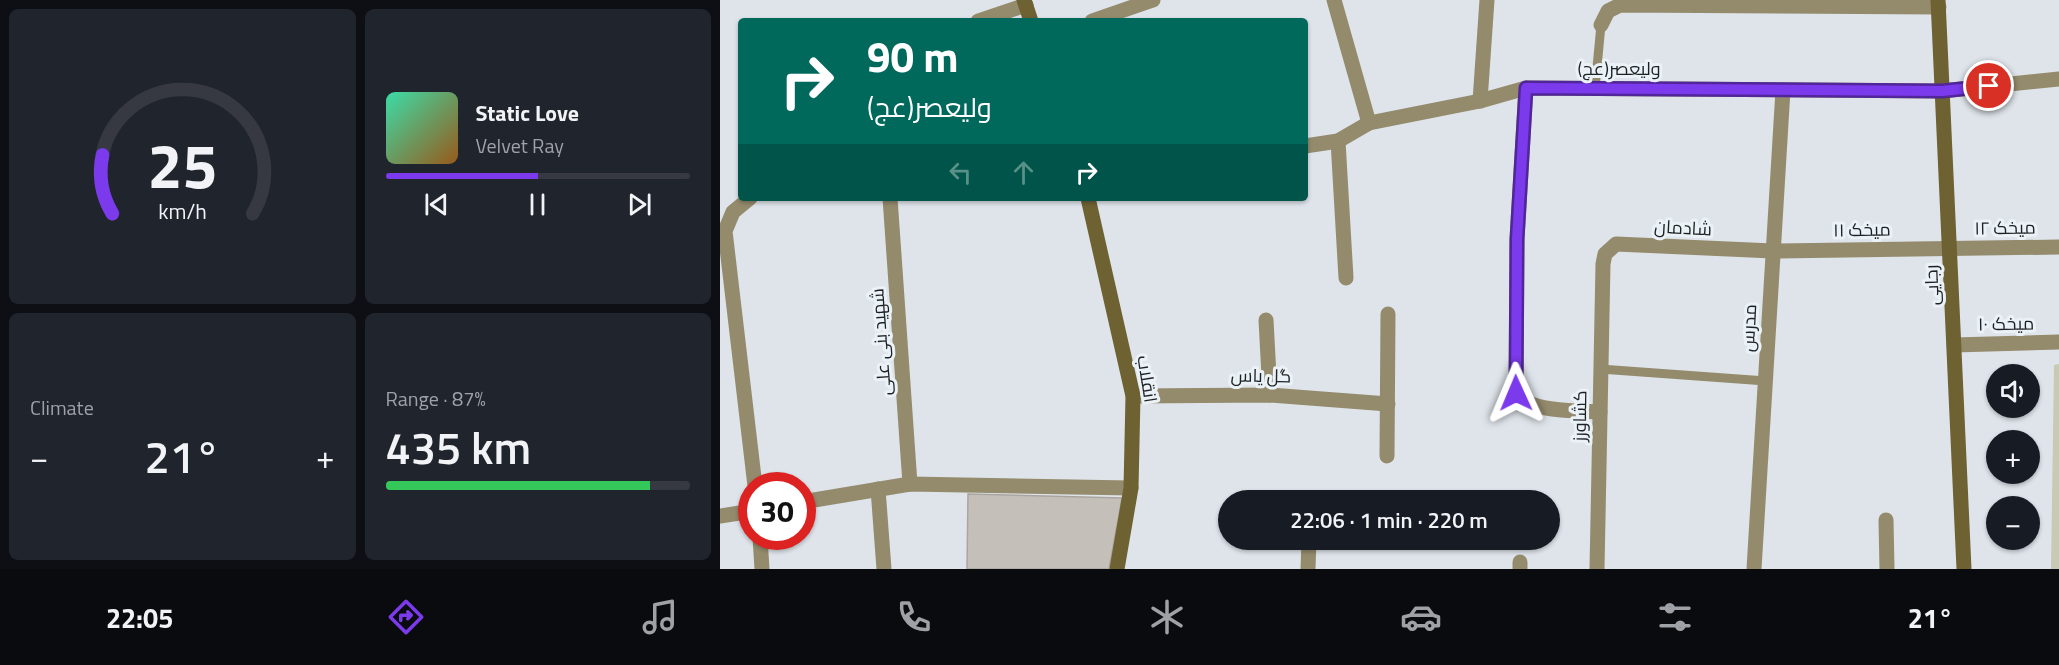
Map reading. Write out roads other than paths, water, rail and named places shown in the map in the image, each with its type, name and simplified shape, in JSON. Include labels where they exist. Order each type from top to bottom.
[{"type":"street","points":[[1101,18],[1153,0]]},
{"type":"street","points":[[1334,0],[1369,123]]},
{"type":"street","points":[[1480,101],[1487,0]]},
{"type":"street","points":[[985,18],[1025,2],[1030,18]]},
{"type":"street","points":[[1601,25],[1608,12],[1620,5],[1938,3]]},
{"type":"street","name":"رجایی","points":[[1938,3],[1964,569]]},
{"type":"street","name":"ولیعصر(عج)","points":[[1308,146],[1338,141],[1369,123],[1480,101],[1526,88],[1942,91],[2059,79]]},
{"type":"street","points":[[1526,88],[1517,239],[1516,393],[1522,402],[1533,406],[1600,412]]},
{"type":"street","name":"مدرس","points":[[1754,569],[1783,90]]},
{"type":"street","points":[[1338,141],[1346,278]]},
{"type":"street","points":[[746,201],[733,212],[725,231],[753,472]]},
{"type":"street","name":"شهید بنی علی","points":[[890,201],[910,484]]},
{"type":"street","name":"انقلاب","points":[[1089,201],[1132,396],[1131,488],[1117,569]]},
{"type":"street","name":"شادمان","points":[[1603,264],[1605,254],[1617,244],[1773,251]]},
{"type":"street","name":"میخک ۱۲","points":[[1951,248],[2059,246]]},
{"type":"street","name":"میخک ۱۱","points":[[1773,251],[1951,248]]},
{"type":"street","name":"کشاورز","points":[[1597,569],[1603,264]]},
{"type":"street","points":[[1387,456],[1388,314]]},
{"type":"street","points":[[1266,320],[1270,394]]},
{"type":"street","name":"میخک ۱۰","points":[[1954,345],[2059,342]]},
{"type":"street","name":"گل یاس","points":[[1132,396],[1270,394],[1388,404]]},
{"type":"street","points":[[816,500],[910,484],[1131,488]]},
{"type":"street","points":[[878,489],[884,569]]},
{"type":"street","points":[[720,516],[738,513]]},
{"type":"street","points":[[1886,520],[1887,569]]},
{"type":"street","points":[[761,550],[762,569]]},
{"type":"street","points":[[1308,569],[1309,550]]},
{"type":"lane","points":[[1595,88],[1601,25]]},
{"type":"lane","points":[[1600,369],[1766,381]]}]
